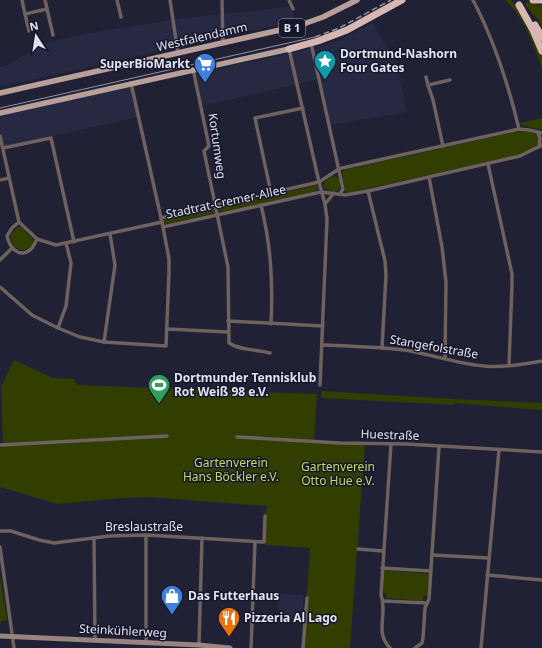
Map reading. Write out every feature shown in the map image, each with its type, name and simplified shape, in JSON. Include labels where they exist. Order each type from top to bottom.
[{"type":"highway","name":"B 1","points":[[289,49],[347,30],[402,0]]},
{"type":"highway","points":[[533,0],[542,0]]},
{"type":"highway","points":[[517,2],[532,19],[542,37]]},
{"type":"highway","points":[[517,2],[533,30],[542,51]]},
{"type":"main road","name":"Westfalendamm","points":[[0,93],[223,44],[308,23],[357,0]]},
{"type":"main road","name":"B 1","points":[[0,113],[193,69],[289,49]]},
{"type":"street","points":[[22,0],[29,31]]},
{"type":"street","points":[[45,0],[53,35]]},
{"type":"street","points":[[117,0],[121,17]]},
{"type":"street","points":[[170,0],[178,54]]},
{"type":"street","points":[[222,0],[221,13],[223,44]]},
{"type":"street","points":[[289,0],[294,9]]},
{"type":"street","points":[[473,0],[496,49],[519,129]]},
{"type":"street","points":[[25,14],[47,9]]},
{"type":"street","points":[[311,43],[343,189],[340,194]]},
{"type":"street","points":[[289,49],[325,204],[327,219],[320,385]]},
{"type":"street","name":"Kortumweg","points":[[193,69],[209,146],[204,151],[228,267],[228,332]]},
{"type":"street","points":[[426,77],[433,100],[443,146]]},
{"type":"street","points":[[428,85],[450,80]]},
{"type":"street","points":[[131,83],[161,218]]},
{"type":"street","points":[[271,193],[255,118],[302,108]]},
{"type":"street","name":"Stadtrat-Cremer-Allee","points":[[537,132],[540,138],[541,146],[520,156],[368,191],[345,195],[321,192],[163,227],[161,218],[319,182],[339,169],[519,129],[537,132],[542,133]]},
{"type":"street","points":[[0,136],[19,222],[37,239],[56,245],[162,222]]},
{"type":"street","points":[[2,148],[51,138],[74,242]]},
{"type":"street","points":[[488,164],[512,274],[509,365]]},
{"type":"street","points":[[429,177],[442,247],[446,282],[445,358]]},
{"type":"street","points":[[0,180],[9,178]]},
{"type":"street","points":[[368,191],[386,268],[382,348]]},
{"type":"street","points":[[325,204],[334,193]]},
{"type":"street","points":[[261,205],[270,250],[273,287],[271,324]]},
{"type":"street","points":[[19,222],[12,228],[7,236],[9,244],[12,248],[23,253],[31,250],[37,239]]},
{"type":"street","points":[[0,287],[32,315],[80,337],[104,342],[166,346],[169,272],[163,227]]},
{"type":"street","points":[[104,342],[115,265],[110,234]]},
{"type":"street","points":[[58,328],[66,306],[71,263],[66,243]]},
{"type":"street","points":[[0,260],[12,248]]},
{"type":"street","points":[[228,321],[323,326]]},
{"type":"street","points":[[167,330],[228,332],[229,343],[235,347],[270,353]]},
{"type":"street","name":"Stangefolstraße","points":[[322,345],[382,348],[421,353],[486,366],[542,361]]},
{"type":"street","points":[[0,445],[167,436]]},
{"type":"street","name":"Huestraße","points":[[237,437],[542,452]]},
{"type":"street","points":[[390,648],[383,638],[382,630],[384,606],[381,595],[391,444]]},
{"type":"street","points":[[415,648],[422,643],[424,638],[425,608],[429,599],[439,447]]},
{"type":"street","points":[[481,648],[499,450]]},
{"type":"street","points":[[251,648],[255,542],[264,542],[265,516]]},
{"type":"street","name":"Breslaustraße","points":[[0,532],[11,531],[54,543],[94,538],[146,535],[255,542]]},
{"type":"street","points":[[146,535],[146,642]]},
{"type":"street","points":[[94,538],[94,640]]},
{"type":"street","points":[[198,645],[202,538]]},
{"type":"street","points":[[0,547],[14,636],[14,648]]},
{"type":"street","points":[[358,549],[383,551]]},
{"type":"street","points":[[432,555],[489,558]]},
{"type":"street","points":[[382,568],[431,571]]},
{"type":"street","points":[[487,575],[542,580]]},
{"type":"street","points":[[303,648],[307,598]]},
{"type":"street","points":[[383,600],[427,603]]},
{"type":"street","name":"Steinkühlerweg","points":[[0,636],[146,642],[230,648]]},
{"type":"shaded area","points":[[288,7],[292,10],[295,21],[0,87],[0,67],[9,64],[45,43],[84,34],[184,18]]},
{"type":"shaded area","points":[[373,22],[396,62],[407,112],[330,125],[319,79],[202,106],[196,73],[298,52],[327,44],[344,38]]},
{"type":"shaded area","points":[[131,86],[138,117],[3,147],[0,129],[0,115]]},
{"type":"shaded area","points":[[279,594],[304,595],[302,623],[277,624]]},
{"type":"green space","points":[[505,0],[511,0],[525,19],[538,43],[542,57],[542,69],[528,32],[518,15]]},
{"type":"green space","points":[[527,2],[542,5],[542,27],[525,5]]},
{"type":"green space","points":[[542,118],[542,130],[521,125],[520,123]]},
{"type":"green space","points":[[521,131],[536,134],[538,141],[536,147],[521,154],[348,193],[345,190],[342,173],[344,170]]},
{"type":"green space","points":[[333,176],[339,179],[339,190],[333,191],[323,187],[324,182]]},
{"type":"green space","points":[[317,185],[318,188],[316,191],[221,212],[219,209],[220,207]]},
{"type":"green space","points":[[213,208],[215,209],[214,213],[166,224],[164,224],[163,221],[165,219]]},
{"type":"green space","points":[[18,227],[21,227],[34,240],[28,248],[24,250],[16,248],[11,240],[11,234]]},
{"type":"green space","points":[[14,360],[53,378],[74,379],[78,385],[317,394],[314,441],[365,444],[350,648],[303,648],[310,548],[265,545],[265,513],[267,506],[147,497],[57,504],[0,487],[0,445],[3,444],[1,387]]},
{"type":"green space","points":[[321,391],[542,403],[542,410],[454,403],[454,405],[321,398]]},
{"type":"green space","points":[[384,570],[429,574],[427,596],[423,596],[423,601],[386,598],[386,594],[383,593]]},
{"type":"green space","points":[[0,575],[7,620],[2,621],[0,624]]},
{"type":"tram line","points":[[0,108],[315,37]]},
{"type":"railway","points":[[315,37],[339,28],[391,0]]},
{"type":"place","name":"Dortmund-Nashorn Four Gates","points":[[325,80]]},
{"type":"place","name":"SuperBioMarkt","points":[[205,84]]},
{"type":"place","name":"Dortmunder Tennisklub Rot Weiß 98 e.V.","points":[[159,404]]},
{"type":"place","name":"Das Futterhaus","points":[[172,616]]},
{"type":"place","name":"Pizzeria Al Lago","points":[[229,638]]},
{"type":"park label","name":"Gartenverein Hans Böckler e.V.","points":[[231,470]]},
{"type":"park label","name":"Gartenverein Otto Hue e.V.","points":[[338,474]]}]
